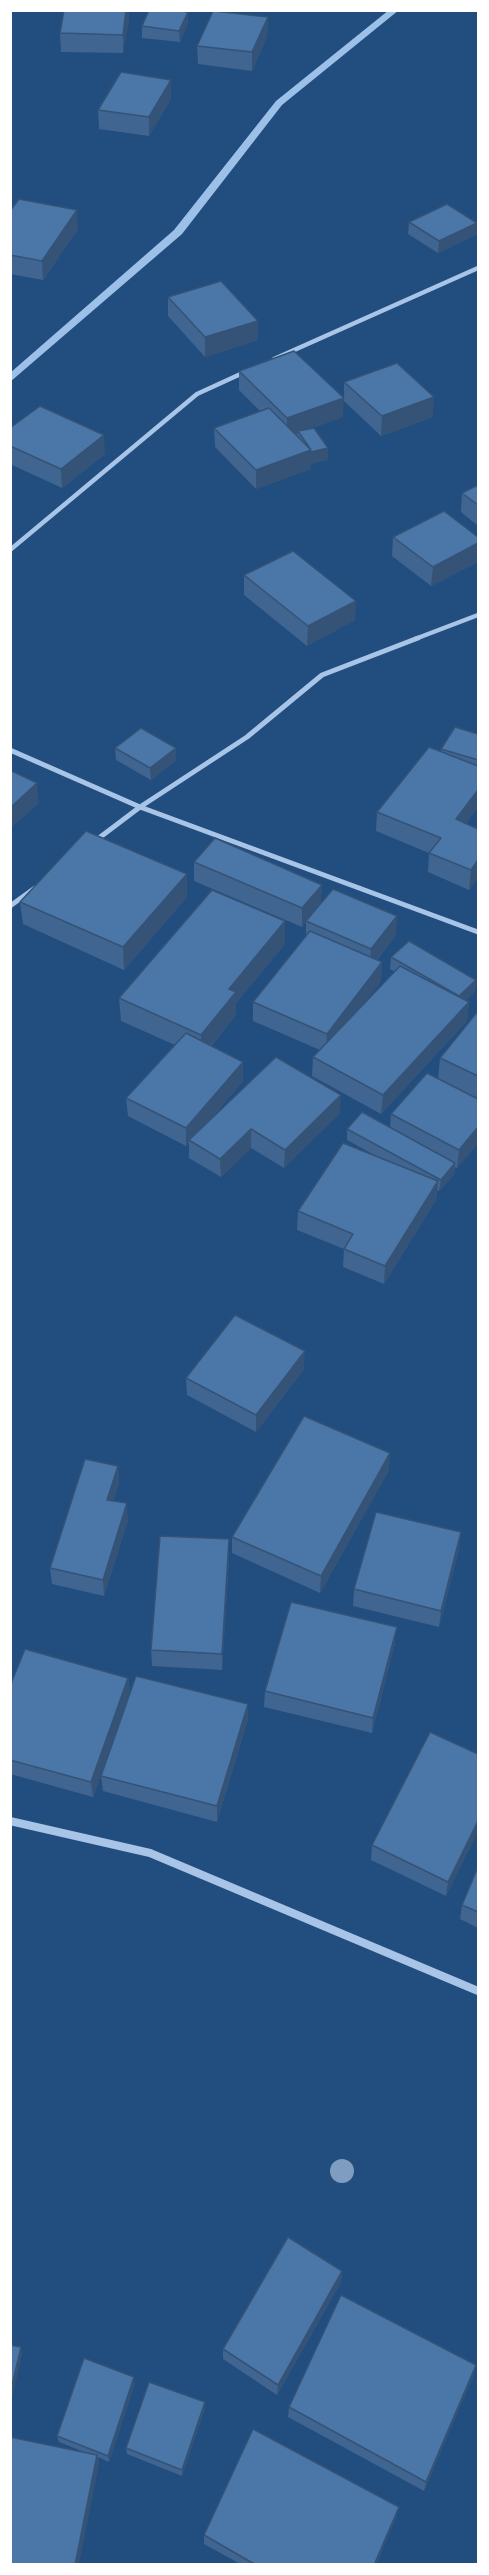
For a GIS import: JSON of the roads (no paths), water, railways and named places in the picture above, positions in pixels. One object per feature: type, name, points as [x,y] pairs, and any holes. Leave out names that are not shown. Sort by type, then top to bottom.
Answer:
[{"type":"street","points":[[272,360],[478,268]]},
{"type":"street","points":[[10,550],[197,394],[251,369]]},
{"type":"street","points":[[94,842],[140,807],[247,737],[322,675],[478,615]]},
{"type":"street","points":[[10,750],[140,807],[478,932]]},
{"type":"street","points":[[10,906],[38,885]]},
{"type":"street","points":[[10,1821],[150,1853],[478,1991]]},
{"type":"waterway","points":[[10,379],[178,232],[279,103],[395,10]]}]
